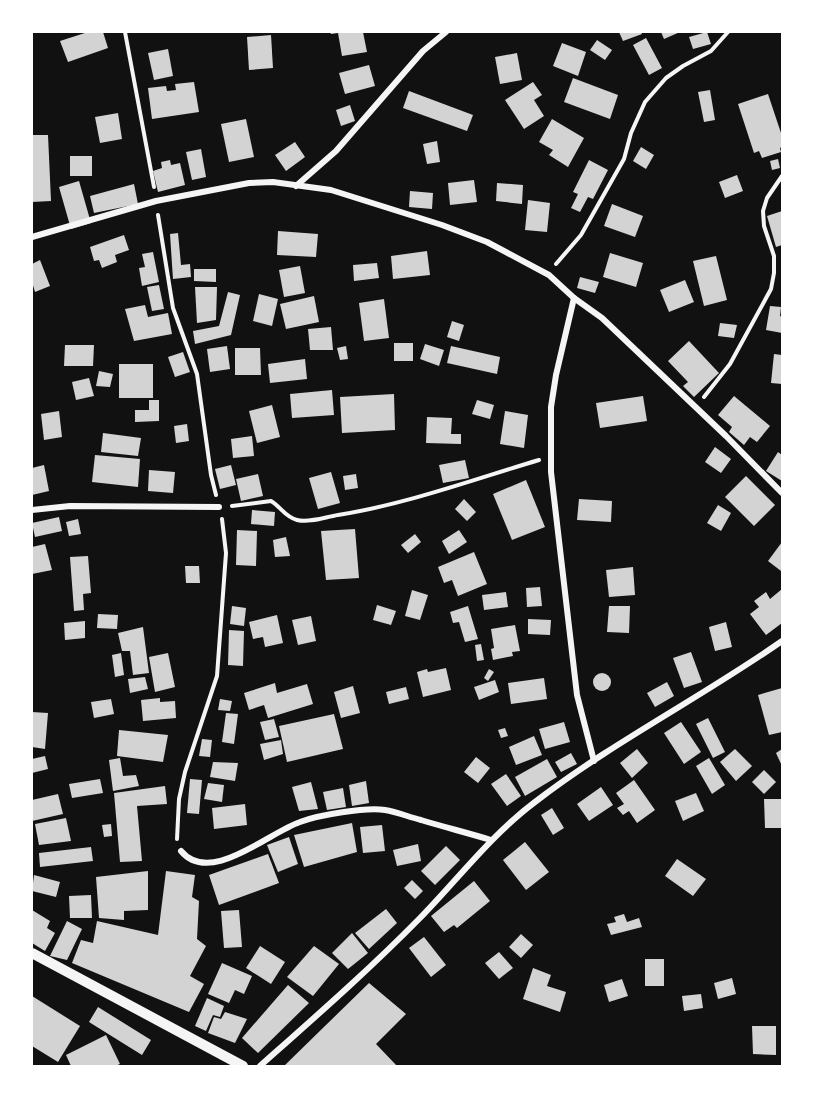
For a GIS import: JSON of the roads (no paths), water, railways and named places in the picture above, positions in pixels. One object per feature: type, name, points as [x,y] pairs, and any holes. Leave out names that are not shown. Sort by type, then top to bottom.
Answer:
[{"type":"street","points":[[296,186],[336,151],[423,51],[446,32]]},
{"type":"street","points":[[32,237],[156,201],[249,183],[273,182],[331,190],[442,225],[487,242],[549,275],[574,298],[602,318],[783,493]]},
{"type":"street","points":[[574,298],[552,397],[551,457],[575,684],[594,761]]},
{"type":"street","points":[[32,510],[70,506],[219,507]]},
{"type":"street","points":[[260,1066],[372,965],[421,917],[491,840],[535,802],[638,731],[742,669],[783,641]]},
{"type":"street","points":[[181,851],[187,858],[198,863],[224,860],[244,852],[276,832],[301,821],[346,812],[384,810],[491,840]]},
{"type":"street","points":[[32,953],[243,1066]]}]
